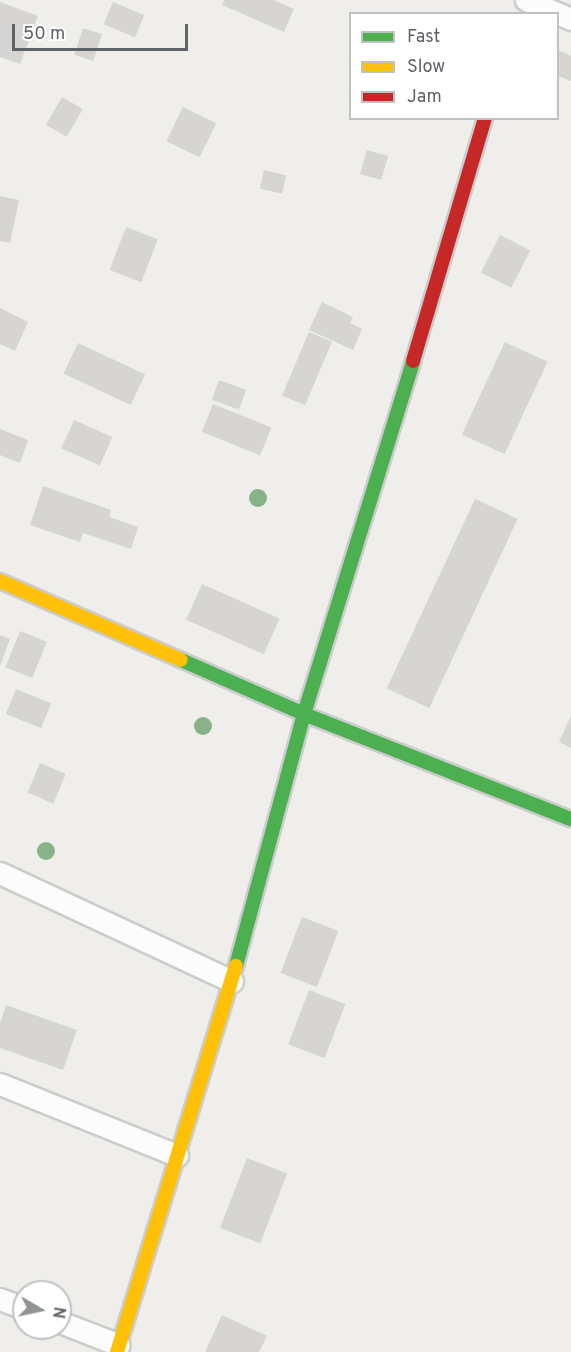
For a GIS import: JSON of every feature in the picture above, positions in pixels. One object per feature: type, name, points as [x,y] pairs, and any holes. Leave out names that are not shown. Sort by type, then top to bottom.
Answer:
[{"type":"street","points":[[526,0],[554,12]]},
{"type":"street","points":[[72,1328],[118,1349],[232,981],[304,714],[458,215],[484,120]]},
{"type":"street","points":[[0,581],[304,714],[571,819]]},
{"type":"street","points":[[0,873],[232,981]]},
{"type":"street","points":[[0,1084],[177,1155]]},
{"type":"building","points":[[224,0],[274,0],[294,9],[284,32],[222,5]]},
{"type":"building","points":[[0,2],[38,16],[20,64],[0,57]]},
{"type":"building","points":[[113,2],[144,15],[135,37],[104,24]]},
{"type":"building","points":[[83,28],[102,34],[93,61],[74,55]]},
{"type":"building","points":[[559,50],[571,56],[571,81],[559,76]]},
{"type":"building","points":[[62,97],[83,109],[67,137],[46,125]]},
{"type":"building","points":[[183,107],[216,123],[200,157],[166,141]]},
{"type":"building","points":[[367,150],[388,156],[381,180],[360,174]]},
{"type":"building","points":[[264,170],[286,175],[282,194],[260,189]]},
{"type":"building","points":[[0,196],[19,200],[10,243],[0,241]]},
{"type":"building","points":[[126,227],[158,239],[141,282],[110,270]]},
{"type":"building","points":[[500,235],[530,250],[511,288],[481,272]]},
{"type":"building","points":[[322,302],[353,317],[350,323],[362,329],[353,350],[309,330]]},
{"type":"building","points":[[0,308],[28,322],[15,351],[0,344]]},
{"type":"building","points":[[309,332],[332,342],[305,405],[282,396]]},
{"type":"building","points":[[505,342],[548,362],[504,454],[462,434]]},
{"type":"building","points":[[78,343],[145,374],[131,405],[64,374]]},
{"type":"building","points":[[219,380],[246,390],[239,410],[212,400]]},
{"type":"building","points":[[213,404],[271,428],[260,455],[202,432]]},
{"type":"building","points":[[74,420],[112,437],[100,465],[61,448]]},
{"type":"building","points":[[0,429],[28,440],[20,463],[0,455]]},
{"type":"building","points":[[43,486],[111,510],[109,517],[138,527],[131,549],[83,533],[80,542],[30,525]]},
{"type":"building","points":[[475,499],[518,519],[429,708],[387,688]]},
{"type":"building","points":[[202,584],[280,619],[264,654],[186,620]]},
{"type":"building","points":[[20,631],[47,642],[32,678],[5,667]]},
{"type":"building","points":[[0,635],[10,639],[0,666]]},
{"type":"building","points":[[16,689],[51,703],[41,728],[6,714]]},
{"type":"building","points":[[571,716],[571,748],[559,742]]},
{"type":"building","points":[[40,763],[66,774],[53,803],[27,792]]},
{"type":"building","points":[[302,917],[338,931],[317,987],[280,973]]},
{"type":"building","points":[[309,990],[345,1004],[325,1058],[288,1044]]},
{"type":"building","points":[[6,1005],[77,1030],[63,1070],[0,1048],[0,1023]]},
{"type":"building","points":[[247,1158],[287,1173],[260,1243],[220,1228]]},
{"type":"building","points":[[222,1315],[267,1336],[259,1352],[205,1352]]},
{"type":"traffic: fast","points":[[236,966],[304,714],[413,361]]},
{"type":"traffic: fast","points":[[181,660],[304,714],[571,819]]},
{"type":"traffic: slow","points":[[0,581],[181,660]]},
{"type":"traffic: slow","points":[[117,1352],[236,966]]},
{"type":"traffic: jam","points":[[413,361],[484,120]]}]
